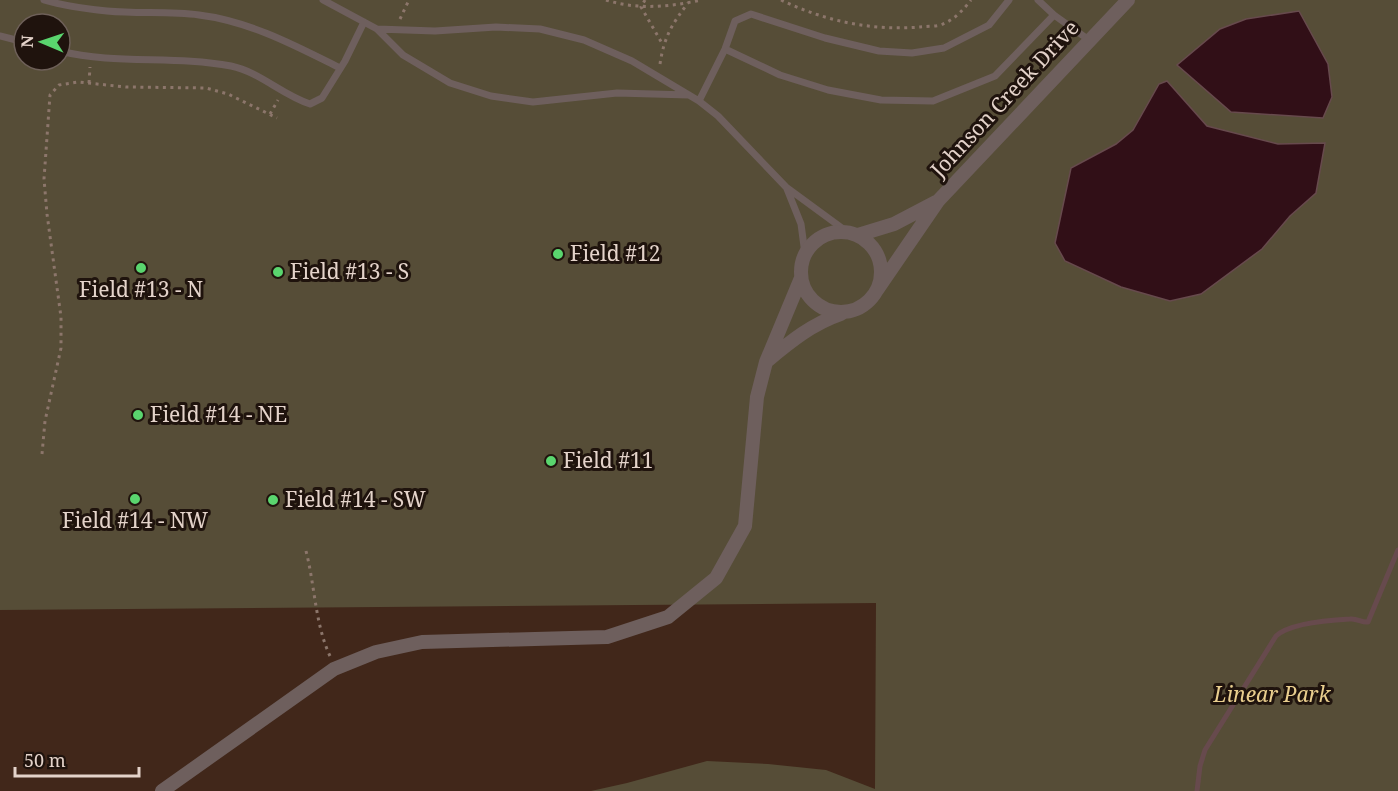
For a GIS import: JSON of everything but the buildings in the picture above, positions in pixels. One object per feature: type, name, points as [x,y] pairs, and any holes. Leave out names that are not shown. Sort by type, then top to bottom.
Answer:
[{"type":"street","name":"Johnson Creek Drive","points":[[877,290],[938,201],[1128,0]]},
{"type":"street","name":"Johnson Creek Drive","points":[[852,233],[894,224],[938,201]]},
{"type":"street","points":[[162,791],[337,668],[376,652],[422,642],[607,636],[668,617],[716,578],[745,526],[757,397],[766,362],[801,278],[801,266],[805,254],[822,236],[833,232],[852,233],[869,242],[879,258],[881,278],[870,301],[859,308],[824,320],[797,335],[766,362]]},
{"type":"street","points":[[801,278],[809,295],[822,308],[834,312],[847,312]]},
{"type":"lane","points":[[44,0],[61,5],[107,11],[199,15],[234,22],[306,51],[340,68]]},
{"type":"lane","points":[[323,0],[377,29],[403,55],[450,83],[491,96],[533,102],[617,93],[691,95]]},
{"type":"lane","points":[[699,101],[725,49],[735,21],[751,14],[825,38],[879,51],[912,53],[944,48],[989,25],[1009,0]]},
{"type":"lane","points":[[1038,0],[1054,15],[1089,40]]},
{"type":"lane","points":[[725,49],[780,75],[828,90],[881,100],[933,101],[995,76],[1054,15]]},
{"type":"lane","points":[[72,53],[91,57],[194,61],[234,67],[310,104],[322,98],[364,22]]},
{"type":"lane","points":[[377,29],[435,31],[496,27],[540,29],[584,40],[632,60],[699,101],[718,116],[786,187],[852,233]]},
{"type":"lane","points":[[786,187],[801,224],[805,254]]},
{"type":"path","points":[[606,0],[641,7],[675,6],[701,0]]},
{"type":"path","points":[[641,7],[645,0]]},
{"type":"path","points":[[781,0],[829,19],[869,27],[911,28],[942,25],[961,13],[971,0]]},
{"type":"path","points":[[656,75],[671,26],[688,3]]},
{"type":"path","points":[[641,7],[663,46]]},
{"type":"path","points":[[89,83],[91,57]]},
{"type":"path","points":[[42,454],[45,421],[61,348],[62,317],[46,214],[44,178],[50,95],[59,85],[89,83],[126,87],[206,88],[228,94],[277,118]]},
{"type":"path","points":[[306,551],[322,635],[337,668]]},
{"type":"green space","name":"Linear Park","points":[[0,0],[1398,0],[1398,791],[591,791],[707,761],[826,770],[875,789],[876,603],[0,610]]},
{"type":"shaded area","points":[[1299,11],[1328,64],[1332,97],[1323,118],[1231,112],[1177,65],[1220,29],[1246,19]]},
{"type":"shaded area","points":[[1167,81],[1207,126],[1278,144],[1325,143],[1316,193],[1290,216],[1262,249],[1201,294],[1170,301],[1121,287],[1065,261],[1055,243],[1071,168],[1116,144],[1133,130],[1159,84]]},
{"type":"waterway","points":[[1197,791],[1200,766],[1205,750],[1276,636],[1291,628],[1311,623],[1353,619],[1368,622],[1398,550]]},
{"type":"place","name":"Field #12","points":[[558,254]]},
{"type":"place","name":"Field #13 - N","points":[[141,268]]},
{"type":"place","name":"Field #13 - S","points":[[278,272]]},
{"type":"place","name":"Field #14 - NE","points":[[138,415]]},
{"type":"place","name":"Field #11","points":[[551,461]]},
{"type":"place","name":"Field #14 - NW","points":[[135,499]]},
{"type":"place","name":"Field #14 - SW","points":[[273,500]]}]
